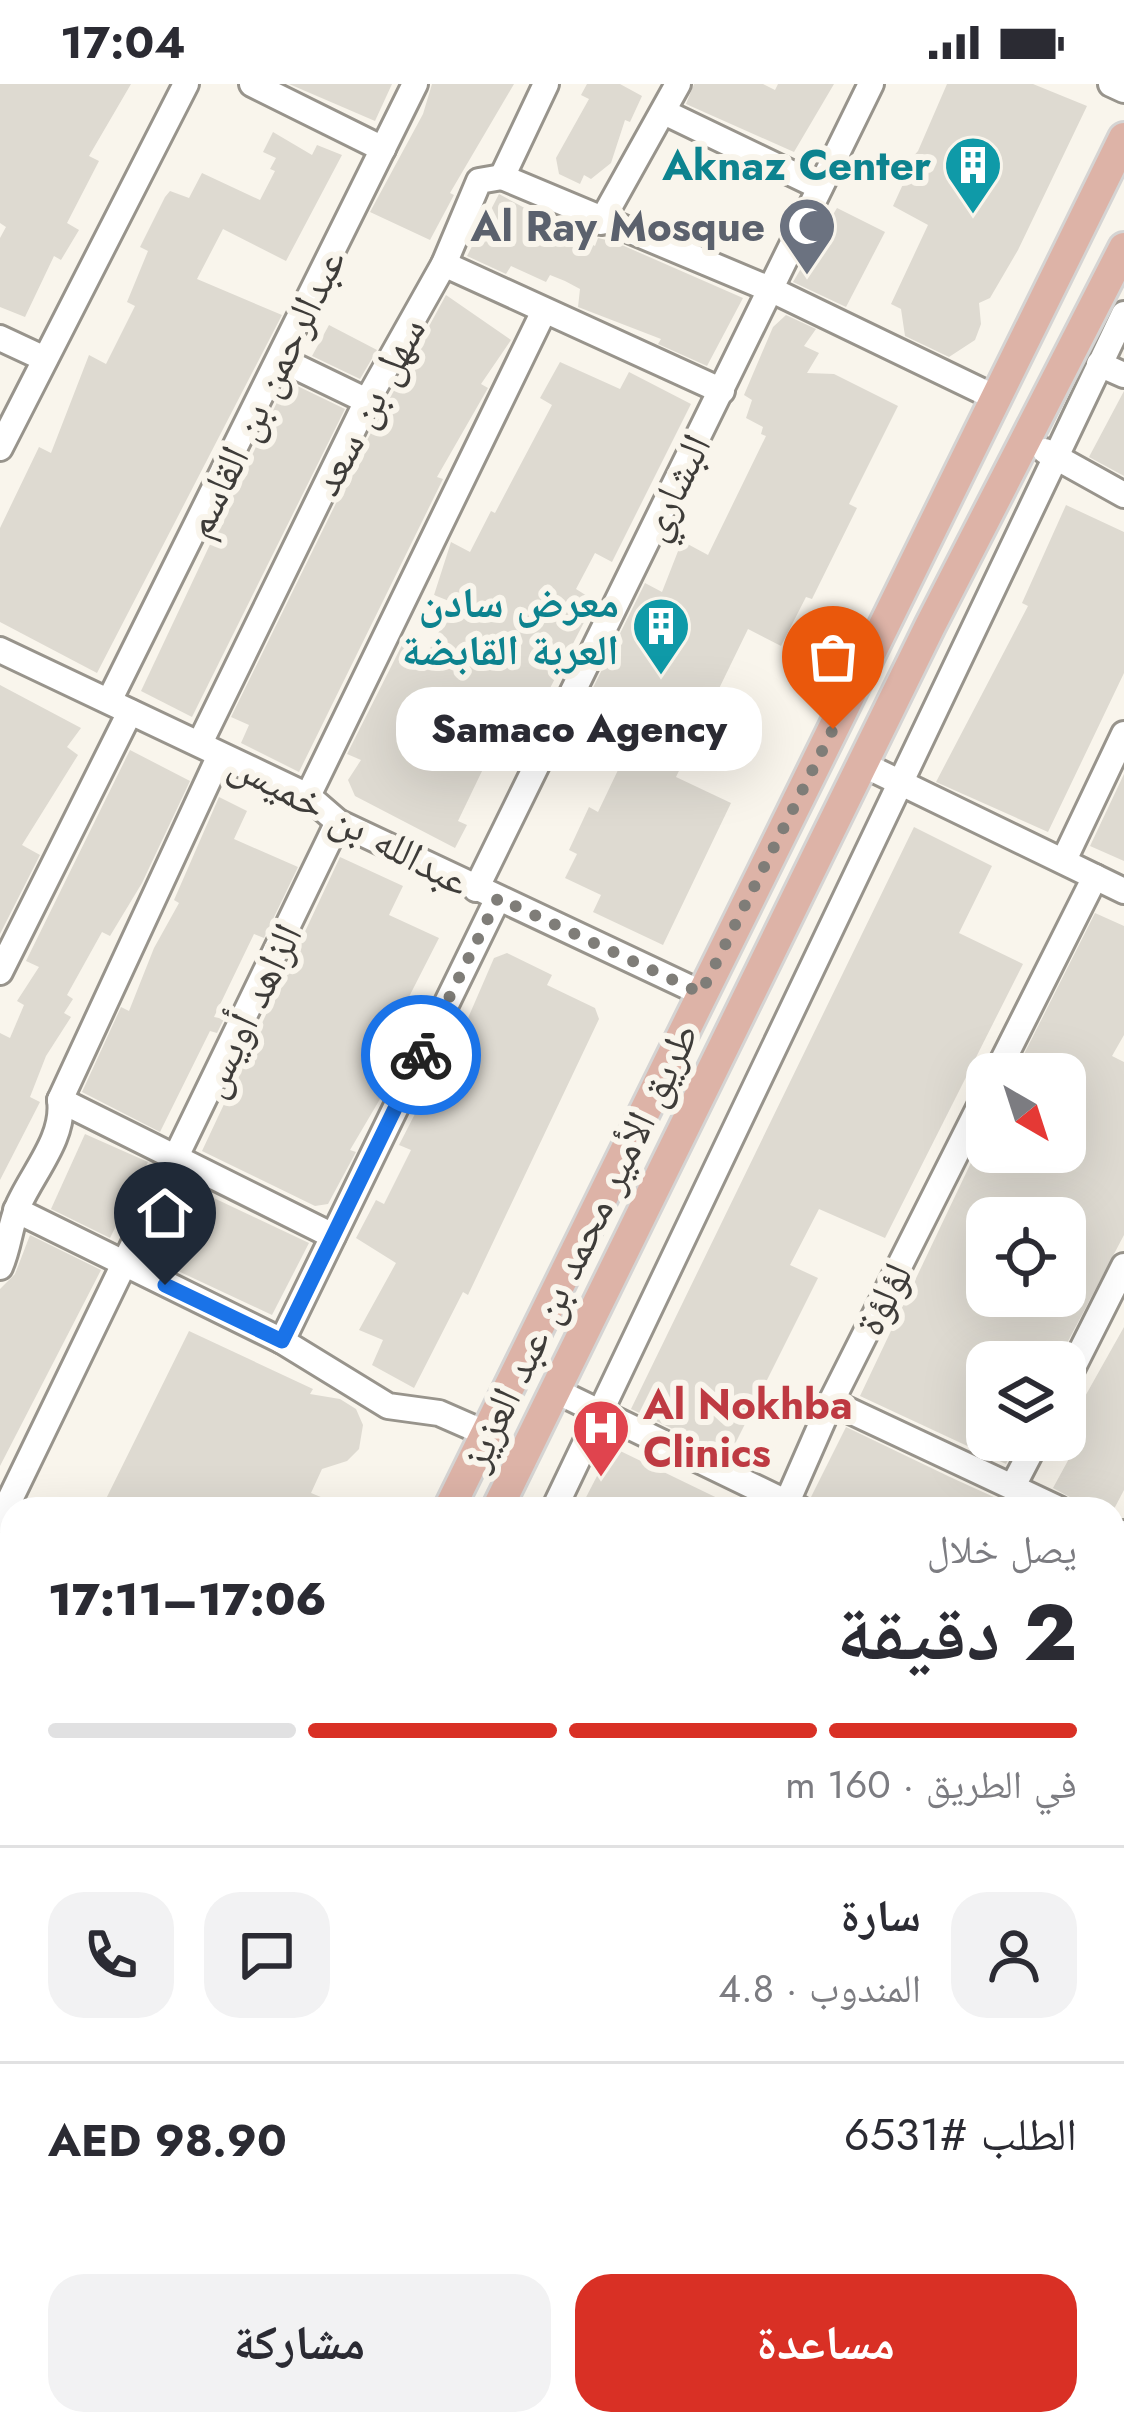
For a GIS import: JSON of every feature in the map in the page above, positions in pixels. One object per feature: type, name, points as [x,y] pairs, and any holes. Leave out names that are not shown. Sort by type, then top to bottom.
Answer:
[{"type":"main road","name":"طريق الأمير محمد بن عبد العزيز","points":[[454,1497],[1124,138]]},
{"type":"main road","name":"طريق الأمير محمد بن عبد العزيز","points":[[503,1497],[930,626],[1124,248]]},
{"type":"main road","points":[[930,626],[930,602],[956,537],[952,526],[935,523]]},
{"type":"main road","points":[[556,1391],[535,1412],[524,1409],[552,1334],[558,1289]]},
{"type":"street","points":[[0,448],[186,84]]},
{"type":"street","points":[[252,84],[383,149]]},
{"type":"street","name":"عبدالرحمن بن القاسم","points":[[0,972],[120,706],[415,84]]},
{"type":"street","points":[[602,222],[678,84]]},
{"type":"street","name":"البشاري","points":[[282,1341],[722,391],[872,84]]},
{"type":"street","points":[[1111,84],[1124,90]]},
{"type":"street","name":"سهل بن سعد","points":[[0,1268],[16,1210],[63,1119],[60,1100],[210,749],[367,401],[444,264],[479,181],[502,177],[537,87]]},
{"type":"street","points":[[664,112],[820,187]]},
{"type":"street","points":[[502,177],[772,290],[996,398]]},
{"type":"street","points":[[444,264],[722,391]]},
{"type":"street","points":[[308,796],[544,311]]},
{"type":"street","points":[[560,1497],[1124,314]]},
{"type":"street","points":[[0,338],[45,359]]},
{"type":"street","points":[[282,360],[367,401]]},
{"type":"street","points":[[1099,364],[1124,375]]},
{"type":"street","points":[[1027,442],[1124,495]]},
{"type":"street","name":"عبدالله بن خميس","points":[[0,650],[308,796],[338,822],[701,993]]},
{"type":"street","points":[[1064,860],[1124,734]]},
{"type":"street","points":[[862,764],[1124,891]]},
{"type":"street","name":"الزاهد أويس","points":[[11,1497],[338,822]]},
{"type":"street","points":[[1007,1053],[1095,877]]},
{"type":"street","points":[[60,1100],[333,1236]]},
{"type":"street","name":"لؤلؤة","points":[[794,1497],[832,1402],[966,1134]]},
{"type":"street","points":[[16,1210],[282,1341],[388,1406],[440,1413],[487,1434]]},
{"type":"street","points":[[1086,1341],[1124,1266]]},
{"type":"street","points":[[556,1391],[771,1497]]},
{"type":"street","points":[[832,1402],[1035,1497]]},
{"type":"street","points":[[1013,1486],[1026,1461]]},
{"type":"building","points":[[0,84],[131,84],[89,156],[99,161],[67,223],[79,230],[61,260],[54,256],[25,317],[0,307],[0,238],[6,227],[0,223]]},
{"type":"building","points":[[289,84],[392,84],[375,121]]},
{"type":"building","points":[[432,84],[514,84],[450,193],[454,195],[430,240],[370,212],[423,114]]},
{"type":"building","points":[[587,84],[620,84],[642,96],[630,122],[625,120],[611,163],[591,179],[584,175],[580,184],[559,174],[556,158],[589,99],[581,95]]},
{"type":"building","points":[[694,84],[763,84],[775,90],[778,84],[834,84],[794,152],[686,104]]},
{"type":"building","name":"Aknaz Center","points":[[947,84],[1033,84],[1087,106],[1018,250],[990,298],[979,303],[981,324],[975,340],[949,357],[905,336],[901,309],[891,304],[928,225],[893,206],[904,182],[903,168],[918,151]]},
{"type":"building","points":[[273,132],[312,155],[317,145],[342,155],[286,261],[223,229],[197,279],[282,315],[97,673],[0,622],[0,528],[39,447],[51,453],[89,355],[106,364],[135,306],[127,302],[148,251],[140,247],[165,197],[170,191],[189,198],[202,173],[260,200],[275,171],[270,169],[276,158],[263,152]]},
{"type":"building","points":[[499,194],[595,246],[598,238],[615,242],[743,298],[707,366],[658,344],[661,339],[578,307],[580,289],[565,281],[550,275],[546,282],[511,266],[506,274],[467,256]]},
{"type":"building","points":[[837,208],[885,232],[846,307],[793,282]]},
{"type":"building","points":[[446,295],[511,340],[481,384],[488,388],[437,477],[443,479],[299,772],[241,743],[249,725],[231,717],[366,442]]},
{"type":"building","points":[[786,315],[816,329],[804,346],[819,353],[807,373],[834,374],[898,406],[849,504],[857,508],[812,599],[806,597],[781,646],[748,629],[676,777],[731,803],[663,945],[593,912],[601,895],[565,878],[577,854],[569,850],[589,807],[598,812],[628,749],[577,720],[645,583],[662,592],[682,541],[708,555],[766,436],[761,434],[763,427],[746,418],[752,400],[744,395],[773,327]]},
{"type":"building","points":[[329,325],[377,350],[360,379],[312,356]]},
{"type":"building","points":[[560,362],[620,389],[629,372],[691,404],[612,562],[595,553],[576,589],[595,601],[516,754],[495,744],[458,821],[467,825],[455,848],[355,796],[348,780],[361,760],[347,754],[403,643],[427,654],[454,603],[434,595],[451,542],[470,552],[491,511],[495,513],[552,405],[540,398]]},
{"type":"building","points":[[287,381],[345,409],[192,717],[141,691]]},
{"type":"building","points":[[1124,391],[1124,476],[1089,457]]},
{"type":"building","points":[[1066,505],[1124,532],[1124,673],[1048,832],[936,782],[1028,606],[1022,603]]},
{"type":"building","points":[[0,685],[81,728],[67,747],[78,755],[22,845],[40,855],[0,934]]},
{"type":"building","points":[[130,750],[190,781],[142,883],[110,936],[102,932],[67,995],[73,999],[64,1013],[71,1017],[46,1056],[30,1097],[40,1102],[0,1180],[0,1033],[10,1038],[24,1005],[17,1001],[39,967],[26,961]]},
{"type":"building","points":[[1124,774],[1124,861],[1090,846]]},
{"type":"building","points":[[219,797],[247,811],[234,839],[298,867],[264,938],[254,934],[214,1017],[224,1019],[217,1033],[210,1031],[160,1132],[82,1092],[121,1007],[129,1011],[154,948],[179,903],[174,900]]},
{"type":"building","points":[[914,827],[992,866],[959,933],[1023,964],[978,1053],[966,1053],[966,1077],[885,1238],[819,1209],[790,1265],[818,1278],[729,1456],[631,1409]]},
{"type":"building","points":[[340,857],[403,886],[389,915],[439,938],[388,1038],[401,1044],[377,1091],[383,1094],[350,1150],[356,1152],[328,1204],[315,1206],[202,1151]]},
{"type":"building","points":[[1095,913],[1124,926],[1124,1035],[1112,1056],[1124,1062],[1124,1235],[1086,1307],[1086,1197],[966,1197],[966,1317],[1081,1317],[1068,1341],[966,1341],[966,1445],[860,1396],[966,1173],[1086,1173],[1086,1053],[1025,1053]]},
{"type":"building","points":[[507,953],[552,975],[547,985],[595,1008],[599,1019],[468,1295],[463,1292],[414,1388],[372,1365],[383,1340],[359,1330],[396,1263],[356,1238],[376,1200],[384,1204],[411,1150],[399,1145],[419,1106],[430,1106],[494,958]]},
{"type":"building","points":[[85,1134],[148,1162],[110,1238],[51,1209]]},
{"type":"building","points":[[182,1183],[309,1243],[272,1315],[146,1256]]},
{"type":"building","points":[[30,1235],[101,1270],[0,1466],[0,1289],[15,1274]]},
{"type":"building","points":[[1124,1327],[1124,1490],[1120,1497],[1070,1497],[1053,1488],[1068,1461],[1086,1461],[1086,1395]]},
{"type":"building","points":[[189,1331],[313,1389],[310,1394],[340,1399],[356,1409],[363,1425],[359,1449],[347,1461],[322,1469],[311,1493],[321,1497],[107,1497]]},
{"type":"building","points":[[846,1427],[995,1497],[811,1497]]},
{"type":"building","points":[[612,1447],[715,1497],[586,1497]]},
{"type":"way so far","points":[[421,1055],[498,898],[701,993],[833,729]]},
{"type":"place","name":"Aknaz Center","points":[[973,216]]},
{"type":"place","name":"Al Ray Mosque","points":[[807,277]]},
{"type":"place","name":"معرض سادن العربة القابضة","points":[[661,677]]},
{"type":"place","name":"Samaco Agency","points":[[833,729]]},
{"type":"place","name":"Al Nokhba Clinics","points":[[601,1479]]},
{"type":"route","points":[[165,1285],[282,1341],[421,1055]]}]
